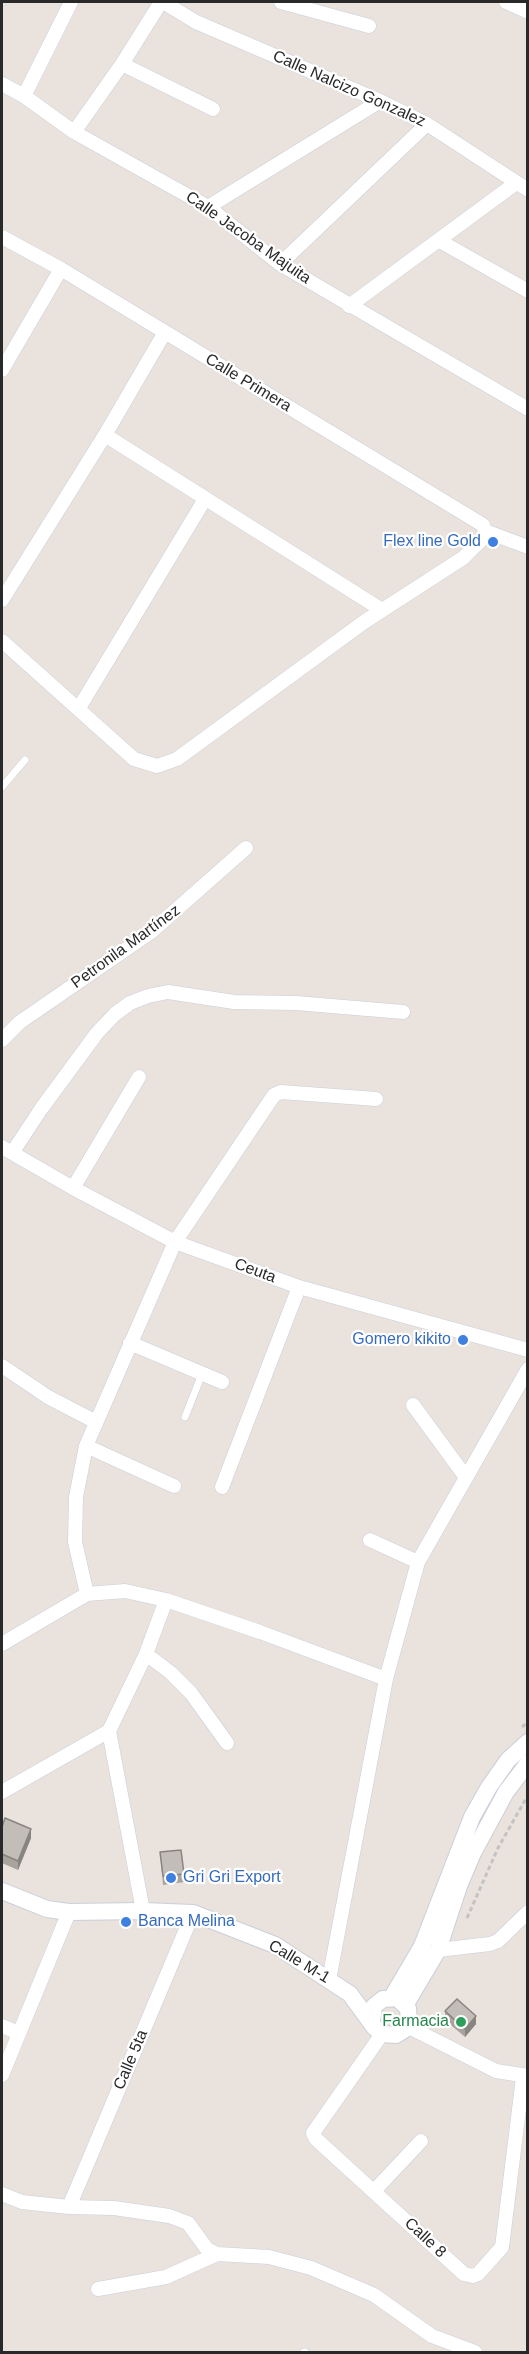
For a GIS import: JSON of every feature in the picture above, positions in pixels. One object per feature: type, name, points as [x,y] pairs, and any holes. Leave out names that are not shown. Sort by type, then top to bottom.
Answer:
[{"type":"street","points":[[24,96],[70,2]]},
{"type":"street","points":[[74,132],[162,2]]},
{"type":"street","name":"Calle Nalcizo Gonzalez","points":[[162,2],[196,22],[428,124],[522,186]]},
{"type":"street","points":[[281,2],[369,26]]},
{"type":"street","points":[[506,2],[528,12]]},
{"type":"street","points":[[122,64],[213,109]]},
{"type":"street","name":"Calle Jacoba Majuita","points":[[2,84],[24,96],[74,132],[208,207],[280,264],[528,409]]},
{"type":"street","points":[[208,207],[380,101]]},
{"type":"street","points":[[280,264],[428,124]]},
{"type":"street","points":[[349,306],[438,240],[522,186]]},
{"type":"street","name":"Calle Primera","points":[[2,237],[61,269],[483,525],[485,534],[528,547]]},
{"type":"street","points":[[438,240],[528,291]]},
{"type":"street","points":[[2,370],[61,269]]},
{"type":"street","points":[[2,600],[105,435],[165,332]]},
{"type":"street","points":[[105,435],[382,610]]},
{"type":"street","points":[[79,708],[205,499]]},
{"type":"street","points":[[2,641],[134,759],[157,766],[177,759],[382,610],[463,558],[485,534]]},
{"type":"street","name":"Petronila Martínez","points":[[2,1040],[20,1022],[151,932],[246,848]]},
{"type":"street","points":[[7,1150],[41,1109],[97,1033],[130,1003],[148,996],[168,992],[234,1002],[296,1003],[403,1012]]},
{"type":"street","points":[[73,1188],[140,1077]]},
{"type":"street","points":[[87,1594],[75,1542],[76,1497],[86,1446],[175,1242],[274,1095],[281,1092],[376,1099]]},
{"type":"street","name":"Ceuta","points":[[7,1150],[175,1242],[299,1287],[528,1350]]},
{"type":"street","points":[[222,1487],[299,1287]]},
{"type":"street","points":[[130,1343],[222,1382]]},
{"type":"street","points":[[2,1366],[48,1397],[96,1422]]},
{"type":"street","points":[[329,1980],[386,1679],[418,1562],[528,1369]]},
{"type":"street","points":[[413,1405],[465,1476]]},
{"type":"street","points":[[86,1446],[174,1486]]},
{"type":"street","points":[[370,1540],[418,1562]]},
{"type":"street","points":[[2,1644],[87,1594],[125,1591],[166,1600],[386,1679]]},
{"type":"street","points":[[2,1792],[109,1731],[146,1654],[166,1600]]},
{"type":"street","points":[[146,1654],[171,1672],[191,1693],[227,1743]]},
{"type":"street","points":[[109,1731],[143,1911]]},
{"type":"street","points":[[395,1999],[422,1946],[468,1828],[483,1797],[508,1760],[528,1742]]},
{"type":"street","points":[[395,1999],[410,2013],[407,2026],[396,2035],[377,2028],[374,2006],[395,1999],[438,1950],[459,1886],[473,1853],[506,1792],[528,1763]]},
{"type":"street","name":"Calle M-1","points":[[2,1891],[47,1909],[69,1912],[193,1912],[275,1945],[350,1994],[377,2028]]},
{"type":"street","points":[[2,2075],[69,1912]]},
{"type":"street","name":"Calle 5ta","points":[[69,2207],[193,1912]]},
{"type":"street","points":[[438,1950],[498,1941],[528,1912]]},
{"type":"street","name":"Calle M-1","points":[[350,1994],[395,1999]]},
{"type":"street","points":[[2,2026],[19,2033]]},
{"type":"street","points":[[407,2026],[496,2071],[525,2077]]},
{"type":"street","name":"Calle 8","points":[[377,2028],[313,2133],[316,2139],[464,2274],[473,2276],[478,2274],[502,2247],[525,2077]]},
{"type":"street","points":[[374,2191],[422,2141]]},
{"type":"street","points":[[2,2194],[22,2202],[69,2207],[114,2208],[169,2216],[188,2223],[207,2249],[218,2254],[269,2257],[310,2268],[374,2295],[432,2336],[475,2352]]},
{"type":"street","points":[[98,2289],[166,2277],[218,2254]]},
{"type":"lane","points":[[2,787],[25,760]]},
{"type":"lane","points":[[185,1417],[202,1374]]},
{"type":"path","points":[[467,1919],[498,1848],[528,1795]]},
{"type":"building","points":[[5,1818],[31,1829],[18,1861],[2,1854],[2,1827]]},
{"type":"building","points":[[181,1850],[184,1874],[163,1876],[160,1852]]},
{"type":"building","points":[[457,1999],[476,2016],[465,2029],[445,2011]]},
{"type":"place","name":"Flex line Gold","points":[[493,542]]},
{"type":"place","name":"Gomero kikito","points":[[463,1340]]},
{"type":"place","name":"Gri Gri Export","points":[[171,1878]]},
{"type":"place","name":"Banca Melina","points":[[126,1922]]},
{"type":"place","name":"Farmacia","points":[[461,2022]]}]
